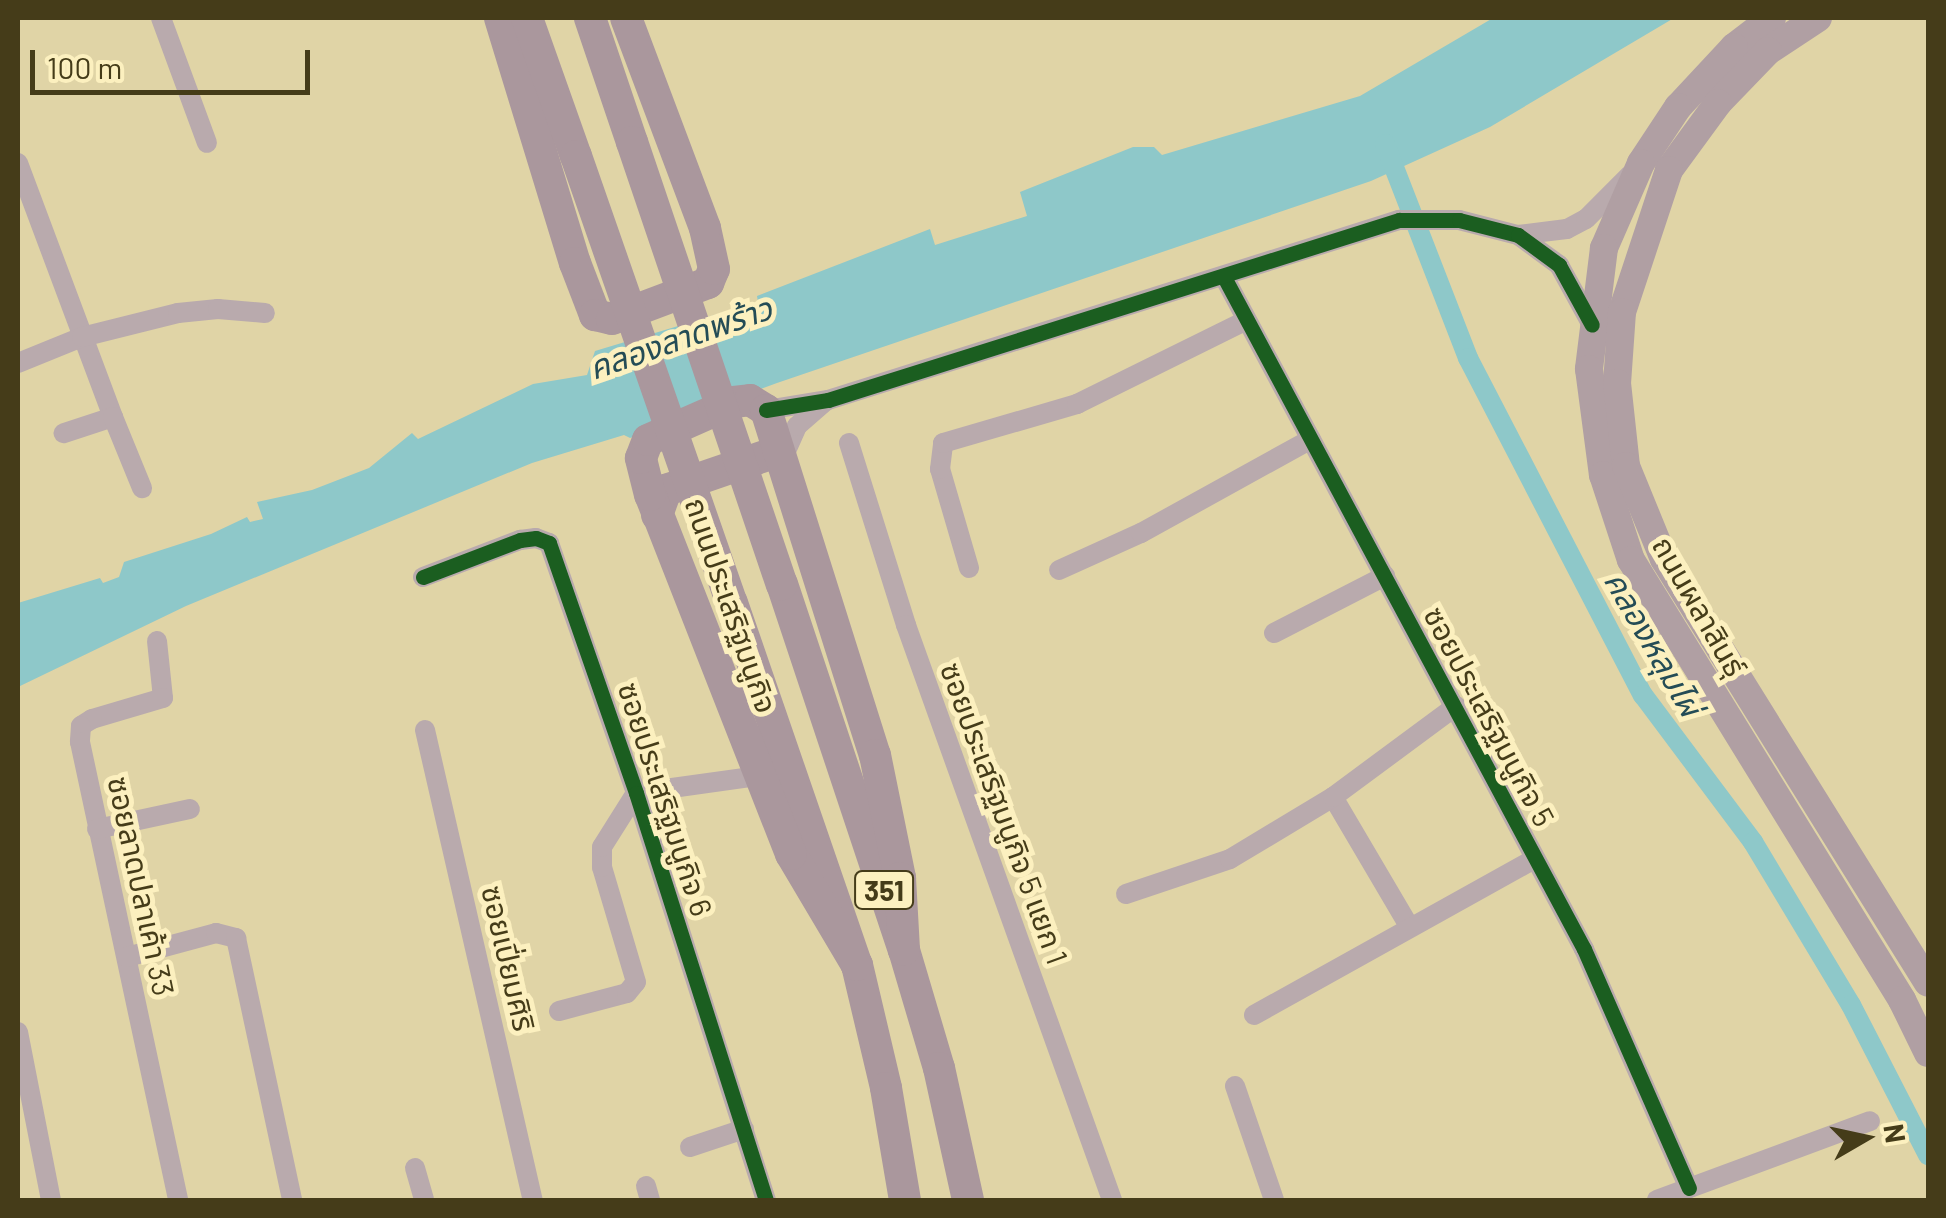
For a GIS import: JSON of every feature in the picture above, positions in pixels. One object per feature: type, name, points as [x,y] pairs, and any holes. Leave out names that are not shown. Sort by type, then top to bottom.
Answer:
[{"type":"main road","points":[[500,18],[574,262],[595,315],[612,319],[708,283],[714,269],[704,228],[626,18]]},
{"type":"main road","name":"ถนนประเสริฐมนูกิจ","points":[[527,18],[857,966],[886,1088],[905,1200]]},
{"type":"main road","name":"ถนนประเสริฐมนูกิจ","points":[[590,18],[904,950],[939,1068],[968,1200]]},
{"type":"main road","name":"ถนนผลาสินธุ์","points":[[1772,18],[1734,47],[1678,107],[1641,162],[1604,248],[1588,369],[1604,475],[1631,560],[1902,1000],[1928,1054]]},
{"type":"main road","name":"ถนนผลาสินธุ์","points":[[1818,18],[1768,52],[1718,103],[1669,170],[1622,312],[1617,382],[1626,466],[1664,559],[1928,983]]},
{"type":"main road","points":[[857,966],[790,854],[658,515],[641,458],[648,440],[734,402],[750,400],[766,410],[875,755],[900,878],[904,950]]},
{"type":"main road","points":[[658,515],[666,490],[766,456],[784,467]]},
{"type":"street","points":[[161,18],[207,143]]},
{"type":"street","points":[[18,162],[142,488]]},
{"type":"street","points":[[766,410],[828,400],[1224,277],[1365,228],[1409,219],[1459,220],[1518,235],[1567,229],[1586,219],[1641,162]]},
{"type":"street","points":[[1518,235],[1559,265],[1592,325]]},
{"type":"street","name":"ซอยประเสริฐมนูกิจ 5","points":[[1224,277],[1601,984],[1689,1188]]},
{"type":"street","points":[[18,364],[82,337],[178,313],[218,308],[264,313]]},
{"type":"street","points":[[969,568],[940,469],[943,444],[1076,404],[1245,321]]},
{"type":"street","points":[[784,467],[797,426],[828,400]]},
{"type":"street","points":[[64,433],[114,417]]},
{"type":"street","points":[[1059,570],[1141,533],[1311,439]]},
{"type":"street","name":"ซอยประเสริฐมนูกิจ 5 แยก 1","points":[[848,443],[906,626],[1112,1200]]},
{"type":"street","name":"ซอยประเสริฐมนูกิจ 6","points":[[424,577],[520,540],[536,538],[549,544],[636,793],[766,1200]]},
{"type":"street","points":[[1274,633],[1384,576]]},
{"type":"street","name":"ซอยลาดปลาเค้า 33","points":[[157,641],[163,698],[80,726],[97,829],[178,1200]]},
{"type":"street","points":[[1126,894],[1230,859],[1333,797],[1456,706]]},
{"type":"street","name":"ซอยเปี่ยมศิริ","points":[[425,730],[533,1200]]},
{"type":"street","points":[[560,1011],[627,993],[636,982],[602,866],[602,847],[636,793],[759,776]]},
{"type":"street","points":[[1333,797],[1409,926]]},
{"type":"street","points":[[97,829],[190,808]]},
{"type":"street","points":[[1254,1016],[1534,859]]},
{"type":"street","points":[[127,957],[216,933],[236,938],[292,1200]]},
{"type":"street","points":[[18,1032],[51,1200]]},
{"type":"street","points":[[1235,1086],[1274,1200]]},
{"type":"street","points":[[1657,1200],[1870,1121]]},
{"type":"street","points":[[690,1147],[744,1129]]},
{"type":"street","points":[[416,1168],[424,1200]]},
{"type":"water","name":"คลองลาดพร้าว","points":[[1493,18],[1674,18],[1490,127],[1371,181],[777,383],[630,438],[624,435],[532,463],[186,606],[18,687],[18,603],[100,578],[103,583],[119,577],[124,562],[211,534],[247,517],[250,522],[263,519],[257,502],[312,490],[369,468],[412,433],[418,439],[533,384],[587,375],[595,351],[758,302],[757,296],[930,229],[935,245],[1027,216],[1020,192],[1133,147],[1154,147],[1162,155],[1360,96]]},
{"type":"waterway","name":"คลองหลุมไผ่","points":[[1385,144],[1468,358],[1643,695],[1753,842],[1851,1005],[1928,1155]]},
{"type":"cycle path","points":[[766,410],[828,400],[1399,220],[1459,220],[1518,235],[1559,265],[1592,325]]},
{"type":"cycle path","points":[[1224,277],[1584,949],[1689,1188]]},
{"type":"cycle path","points":[[423,577],[520,540],[536,538],[549,543],[636,793],[766,1200]]}]
